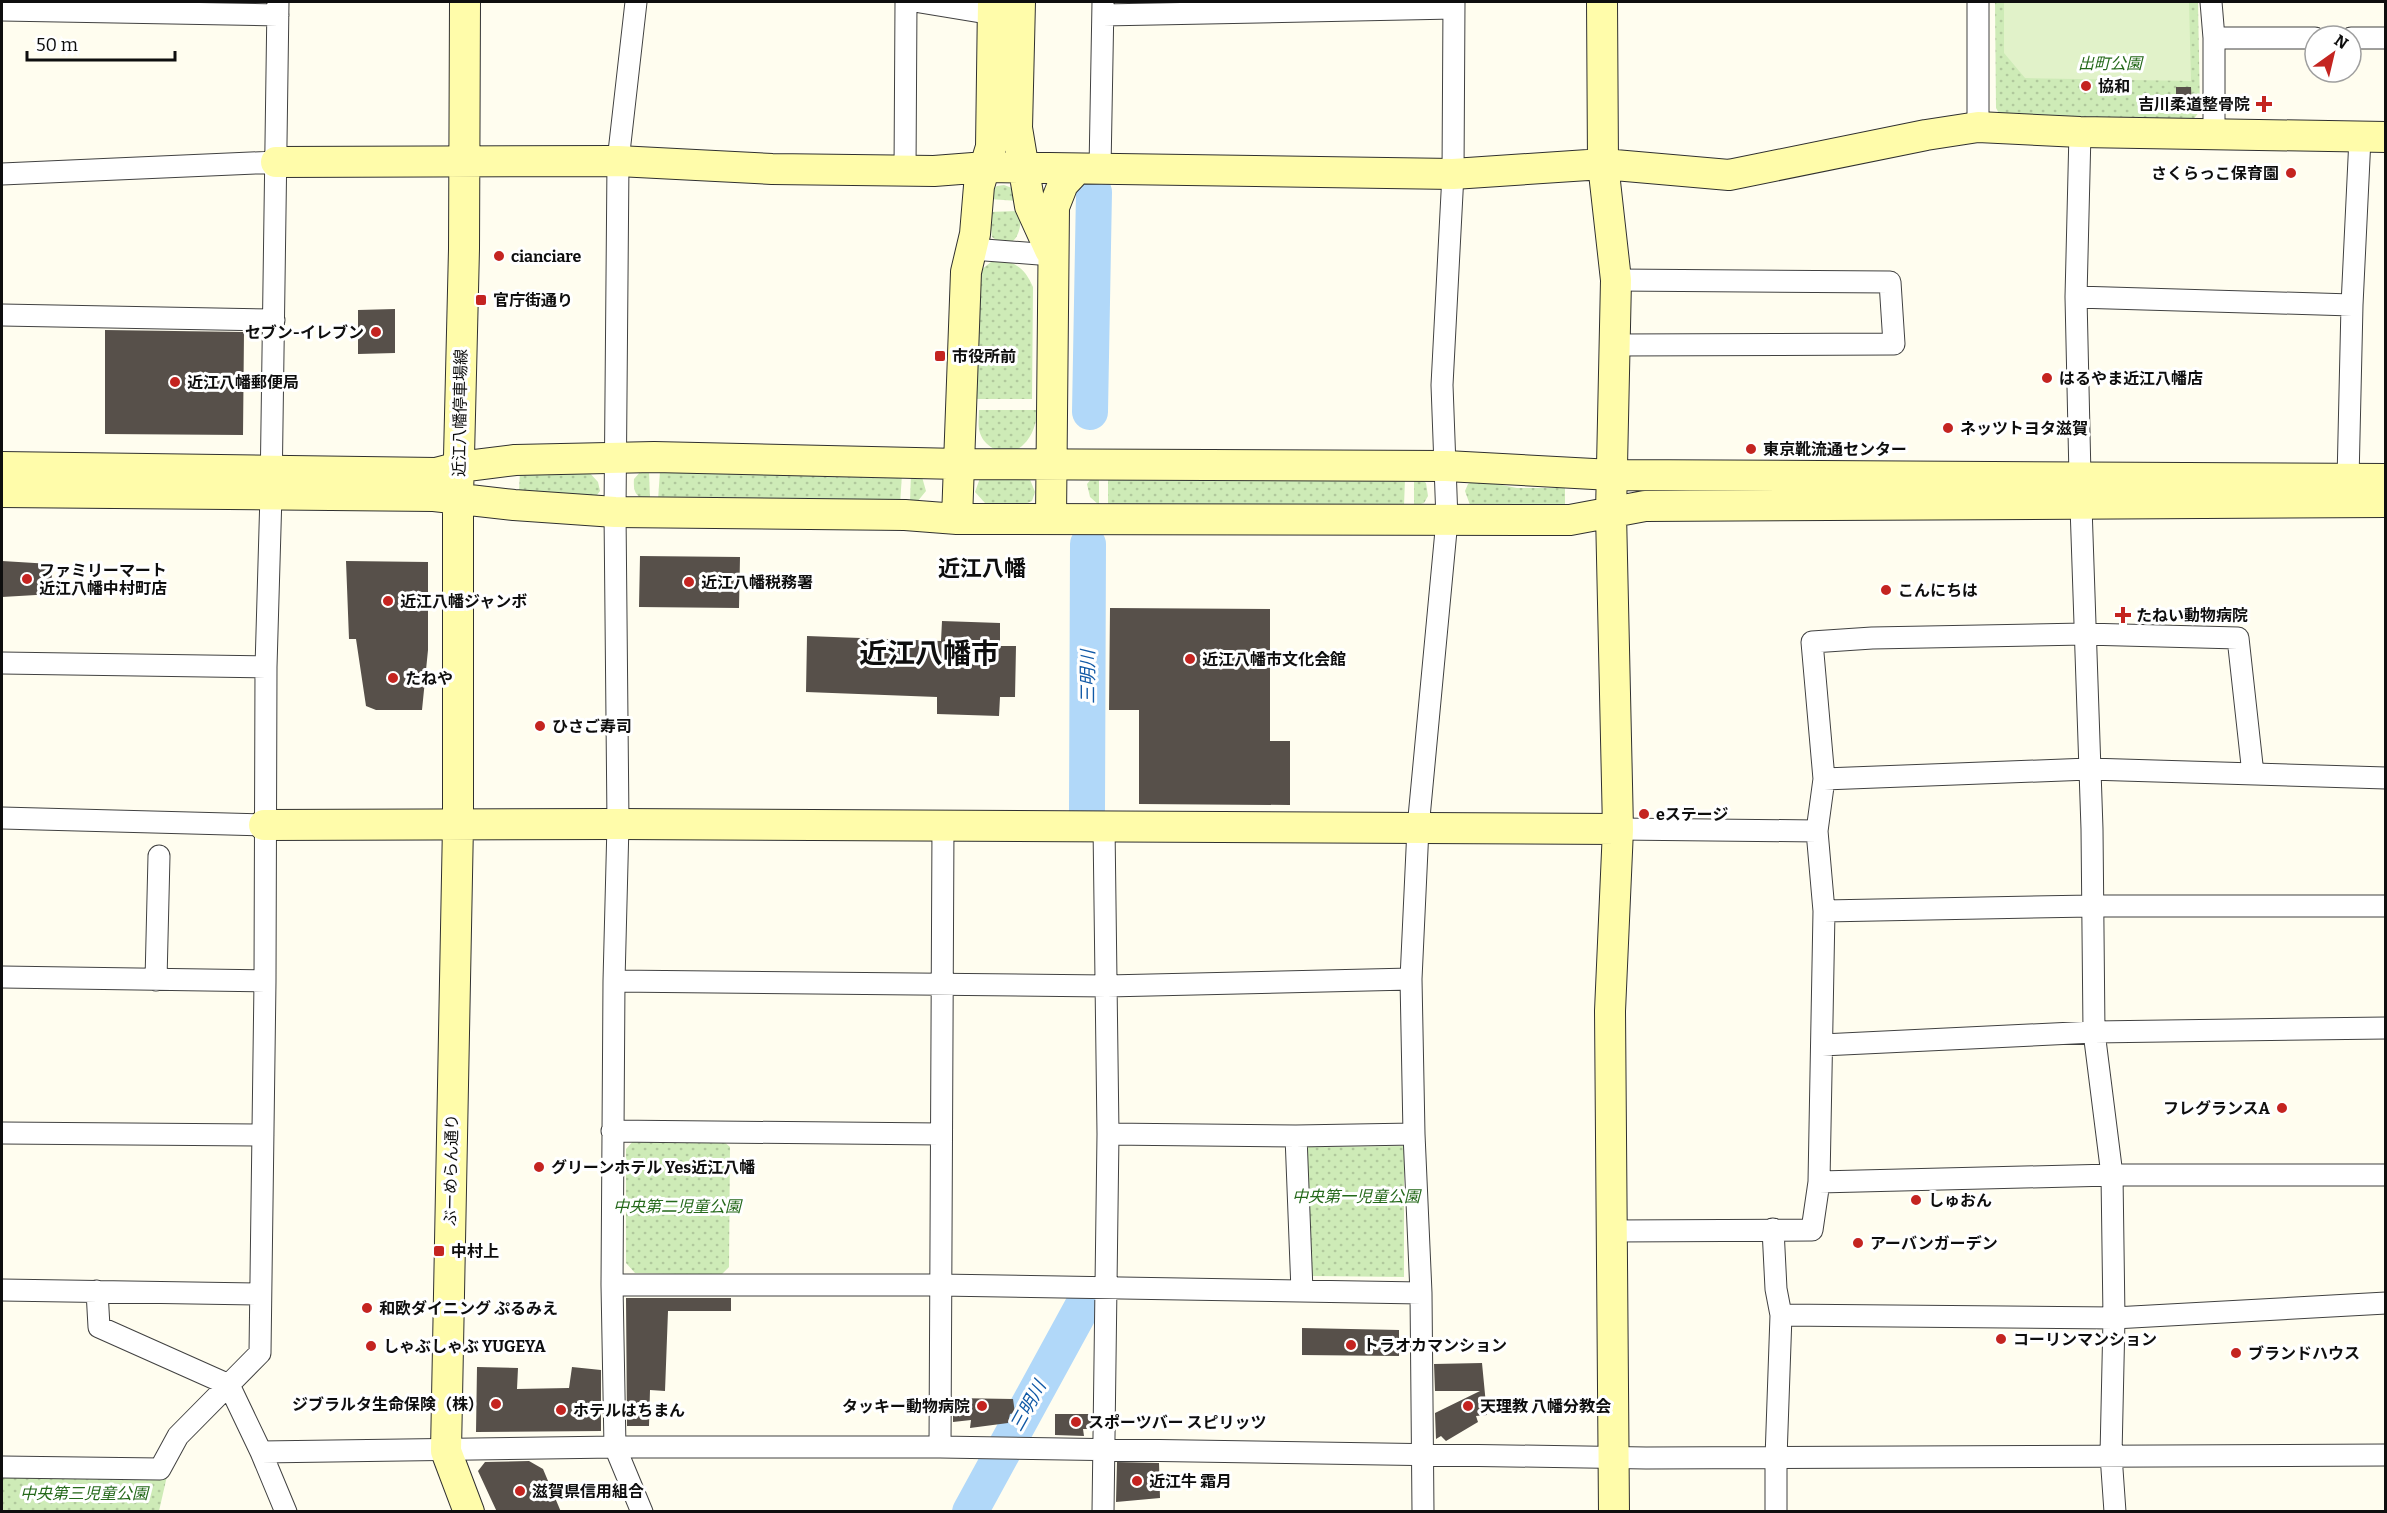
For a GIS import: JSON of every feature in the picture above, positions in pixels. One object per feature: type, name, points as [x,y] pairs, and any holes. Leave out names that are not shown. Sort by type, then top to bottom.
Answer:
[{"type":"street","name":"近江八幡停車場線","points":[[458,824],[458,498],[464,249],[465,2]]},
{"type":"street","points":[[636,2],[618,161],[615,512],[618,824],[612,1131],[612,1285],[615,1447],[642,1512]]},
{"type":"street","points":[[904,171],[906,2]]},
{"type":"street","points":[[920,2],[1006,9]]},
{"type":"street","points":[[1602,2],[1603,164],[1616,280],[1611,513],[1618,830],[1610,1011],[1614,1512]]},
{"type":"street","points":[[1978,2],[1978,127]]},
{"type":"street","points":[[2211,2],[2214,38],[2214,134]]},
{"type":"street","points":[[1088,169],[1103,8],[1454,5],[1454,174],[1442,385],[1447,520],[1419,828],[1411,979],[1424,1512]]},
{"type":"street","points":[[2,10],[278,8],[272,482],[266,667],[260,1353],[178,1436],[160,1469],[2,1467]]},
{"type":"street","points":[[957,519],[966,272],[972,249],[978,196],[991,147],[1006,9]]},
{"type":"street","points":[[1006,9],[1017,128],[1030,206],[1052,255]]},
{"type":"street","points":[[2214,38],[2303,38]]},
{"type":"street","points":[[2363,38],[2385,38]]},
{"type":"street","points":[[2,174],[276,162],[618,161],[772,169],[934,171],[986,167],[1454,174],[1603,164],[1729,175],[1926,135],[1978,127],[2080,132],[2373,137],[2352,305],[2348,480]]},
{"type":"street","points":[[2080,132],[2076,297],[2084,634],[2092,829],[2094,1032],[2112,1175],[2114,1318],[2111,1455],[2115,1512]]},
{"type":"street","points":[[1051,519],[1054,207],[1062,184],[1088,169]]},
{"type":"street","points":[[972,249],[1052,255]]},
{"type":"street","points":[[1615,345],[1894,344],[1890,282],[1616,280]]},
{"type":"street","points":[[2076,297],[2352,305]]},
{"type":"street","points":[[2,315],[274,320]]},
{"type":"street","points":[[2,492],[272,482],[436,473],[459,467],[514,459],[666,458],[1052,465],[1446,466],[1612,475],[2385,502]]},
{"type":"street","points":[[2,467],[272,482],[458,498],[514,506],[615,512],[905,515],[957,519],[1570,520],[1645,506],[2385,479]]},
{"type":"street","points":[[1612,1231],[1812,1230],[1819,1182],[1824,911],[1817,831],[1824,779],[1812,642],[1872,638],[2084,634],[2238,638],[2253,774]]},
{"type":"street","points":[[2,663],[266,667]]},
{"type":"street","points":[[1824,779],[2089,769],[2385,778]]},
{"type":"street","points":[[2,818],[264,825],[943,825],[1817,831]]},
{"type":"street","name":"ぶーめらん通り","points":[[458,824],[446,1451],[469,1512]]},
{"type":"street","points":[[940,1447],[943,825]]},
{"type":"street","points":[[1103,1512],[1108,1134],[1104,826]]},
{"type":"street","points":[[156,980],[159,856]]},
{"type":"street","points":[[1824,911],[2092,906],[2385,906]]},
{"type":"street","points":[[2,978],[265,981]]},
{"type":"street","points":[[614,981],[1107,986],[1411,979]]},
{"type":"street","points":[[1822,1045],[2094,1032],[2385,1029]]},
{"type":"street","points":[[612,1131],[940,1134]]},
{"type":"street","points":[[2,1132],[262,1135]]},
{"type":"street","points":[[1108,1134],[1296,1136],[1414,1134]]},
{"type":"street","points":[[1296,1136],[1302,1291]]},
{"type":"street","points":[[1819,1182],[2112,1175],[2385,1175]]},
{"type":"street","points":[[1773,1229],[1776,1289],[1781,1315],[1776,1512]]},
{"type":"street","points":[[612,1285],[939,1285],[1420,1293]]},
{"type":"street","points":[[2,1290],[259,1294]]},
{"type":"street","points":[[97,1291],[99,1327],[229,1385],[286,1512]]},
{"type":"street","points":[[1781,1315],[2114,1318],[2385,1303]]},
{"type":"street","points":[[261,1452],[615,1447],[940,1447],[1776,1458],[2385,1455]]},
{"type":"green space","name":"出町公園","points":[[1995,2],[2198,2],[2200,111],[2188,126],[2005,124],[1996,108]]},
{"type":"green space","points":[[2004,2],[2189,2],[2191,81],[2025,78],[2004,53]]},
{"type":"green space","points":[[1004,185],[1012,188],[1018,201],[989,199],[990,192],[997,186]]},
{"type":"green space","points":[[1020,211],[1019,232],[1012,242],[1000,242],[992,237],[989,212]]},
{"type":"green space","points":[[1002,260],[1021,269],[1033,287],[1032,399],[973,399],[981,270],[991,262]]},
{"type":"green space","points":[[979,410],[1038,410],[1034,429],[1029,438],[1017,449],[1003,451],[990,447],[981,436]]},
{"type":"green space","points":[[520,470],[588,471],[598,482],[600,491],[594,499],[519,492]]},
{"type":"green space","points":[[649,470],[650,499],[645,499],[636,494],[634,479],[641,471]]},
{"type":"green space","points":[[660,471],[902,474],[900,505],[658,500]]},
{"type":"green space","points":[[911,473],[922,477],[926,491],[917,502],[910,502]]},
{"type":"green space","points":[[1099,474],[1099,505],[1090,497],[1087,484]]},
{"type":"green space","points":[[1108,474],[1405,479],[1404,506],[1108,505]]},
{"type":"green space","points":[[1029,477],[1035,492],[1032,501],[1025,504],[985,503],[975,492],[980,478]]},
{"type":"green space","points":[[1420,478],[1426,483],[1428,496],[1424,503],[1414,506],[1414,479]]},
{"type":"green space","points":[[1476,480],[1517,488],[1565,488],[1565,508],[1470,505],[1465,491],[1468,484]]},
{"type":"green space","name":"中央第二児童公園","points":[[636,1138],[723,1141],[730,1147],[729,1267],[721,1275],[635,1273],[626,1263],[626,1149]]},
{"type":"green space","name":"中央第一児童公園","points":[[1404,1146],[1404,1277],[1312,1276],[1305,1147]]},
{"type":"green space","name":"中央第三児童公園","points":[[2,1475],[167,1476],[159,1511],[2,1512]]},
{"type":"building","points":[[2176,87],[2191,87],[2192,108],[2176,108]]},
{"type":"building","name":"セブン-イレブン","points":[[395,309],[395,353],[358,354],[358,310]]},
{"type":"building","points":[[105,330],[244,332],[243,435],[105,434]]},
{"type":"building","name":"近江八幡税務署","points":[[640,556],[740,557],[739,608],[639,607]]},
{"type":"building","name":"ファミリーマート 近江八幡中村町店","points":[[2,561],[51,564],[53,594],[2,597]]},
{"type":"building","points":[[346,561],[428,562],[428,650],[422,710],[376,710],[366,706],[356,639],[349,639]]},
{"type":"building","name":"近江八幡市文化会館","points":[[1110,608],[1270,609],[1270,741],[1290,741],[1290,805],[1139,804],[1139,710],[1109,710]]},
{"type":"building","points":[[942,621],[1000,623],[1000,646],[1016,646],[1015,697],[1000,697],[999,716],[937,714],[937,697],[806,692],[807,636],[941,641]]},
{"type":"building","points":[[626,1298],[731,1298],[731,1311],[668,1311],[665,1391],[650,1390],[649,1426],[627,1426]]},
{"type":"building","name":"トラオカマンション","points":[[1302,1328],[1399,1330],[1399,1356],[1302,1355]]},
{"type":"building","name":"天理教 八幡分教会","points":[[1482,1363],[1487,1415],[1476,1416],[1478,1422],[1446,1441],[1441,1436],[1436,1439],[1435,1413],[1480,1391],[1435,1391],[1434,1364]]},
{"type":"building","points":[[477,1367],[518,1368],[517,1389],[569,1388],[572,1367],[601,1370],[601,1431],[476,1432]]},
{"type":"building","name":"タッキー動物病院","points":[[953,1398],[1013,1399],[1015,1413],[1010,1414],[1008,1423],[970,1428],[971,1420],[953,1422]]},
{"type":"building","name":"スポーツバー スピリッツ","points":[[1055,1414],[1092,1414],[1091,1429],[1083,1429],[1084,1436],[1055,1435]]},
{"type":"building","name":"滋賀県信用組合","points":[[529,1461],[543,1469],[561,1512],[497,1512],[478,1471],[485,1462]]},
{"type":"building","name":"近江牛 霜月","points":[[1117,1462],[1159,1463],[1160,1498],[1116,1502]]},
{"type":"waterway","name":"三明川","points":[[1090,412],[1094,192]]},
{"type":"waterway","name":"三明川","points":[[1087,810],[1088,544]]},
{"type":"waterway","name":"三明川","points":[[970,1512],[1086,1300]]},
{"type":"place","name":"協和","points":[[2086,86]]},
{"type":"place","name":"吉川柔道整骨院","points":[[2264,104]]},
{"type":"place","name":"さくらっこ保育園","points":[[2291,173]]},
{"type":"place","name":"cianciare","points":[[499,256]]},
{"type":"place","name":"官庁街通り","points":[[481,300]]},
{"type":"place","name":"セブン-イレブン","points":[[376,332]]},
{"type":"place","name":"市役所前","points":[[940,356]]},
{"type":"place","name":"はるやま近江八幡店","points":[[2047,378]]},
{"type":"place","name":"近江八幡郵便局","points":[[175,382]]},
{"type":"place","name":"ネッツトヨタ滋賀","points":[[1948,428]]},
{"type":"place","name":"東京靴流通センター","points":[[1751,449]]},
{"type":"place","name":"ファミリーマート 近江八幡中村町店","points":[[27,579]]},
{"type":"place","name":"近江八幡税務署","points":[[689,582]]},
{"type":"place","name":"こんにちは","points":[[1886,590]]},
{"type":"place","name":"近江八幡ジャンボ","points":[[388,601]]},
{"type":"place","name":"たねい動物病院","points":[[2123,615]]},
{"type":"place","name":"近江八幡市文化会館","points":[[1190,659]]},
{"type":"place","name":"たねや","points":[[393,678]]},
{"type":"place","name":"ひさご寿司","points":[[540,726]]},
{"type":"place","name":"eステージ","points":[[1644,814]]},
{"type":"place","name":"フレグランスA","points":[[2282,1108]]},
{"type":"place","name":"グリーンホテル Yes近江八幡","points":[[539,1167]]},
{"type":"place","name":"しゅおん","points":[[1916,1200]]},
{"type":"place","name":"アーバンガーデン","points":[[1858,1243]]},
{"type":"place","name":"中村上","points":[[439,1251]]},
{"type":"place","name":"和欧ダイニング ぷるみえ","points":[[367,1308]]},
{"type":"place","name":"コーリンマンション","points":[[2001,1339]]},
{"type":"place","name":"トラオカマンション","points":[[1351,1345]]},
{"type":"place","name":"しゃぶしゃぶ YUGEYA","points":[[371,1346]]},
{"type":"place","name":"ブランドハウス","points":[[2236,1353]]},
{"type":"place","name":"ジブラルタ生命保険（株）","points":[[496,1404]]},
{"type":"place","name":"タッキー動物病院","points":[[982,1406]]},
{"type":"place","name":"天理教 八幡分教会","points":[[1468,1406]]},
{"type":"place","name":"ホテルはちまん","points":[[561,1410]]},
{"type":"place","name":"スポーツバー スピリッツ","points":[[1076,1422]]},
{"type":"place","name":"近江牛 霜月","points":[[1137,1481]]},
{"type":"place","name":"滋賀県信用組合","points":[[520,1491]]},
{"type":"district","name":"近江八幡","points":[[982,568]]},
{"type":"district","name":"近江八幡市","points":[[929,653]]}]
